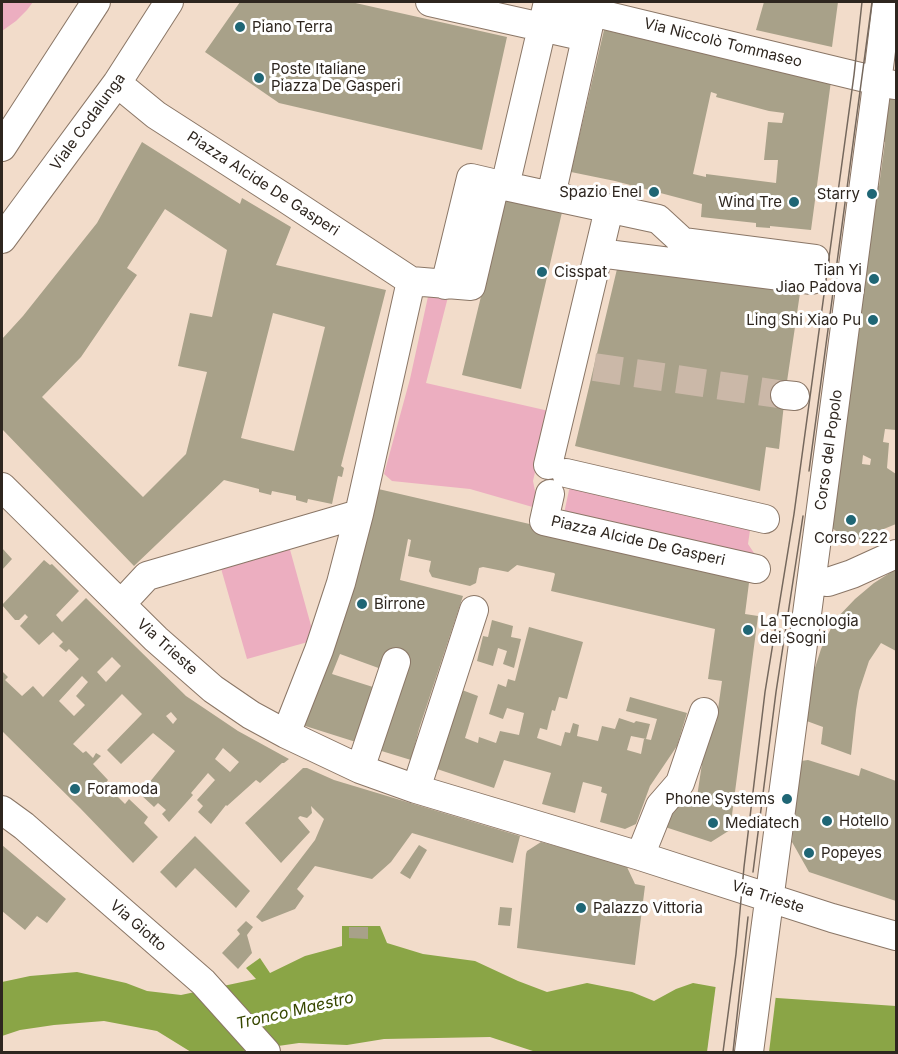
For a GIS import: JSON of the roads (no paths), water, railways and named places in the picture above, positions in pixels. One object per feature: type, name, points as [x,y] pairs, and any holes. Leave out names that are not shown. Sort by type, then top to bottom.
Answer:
[{"type":"street","points":[[2,147],[96,2]]},
{"type":"street","name":"Viale Codalunga","points":[[2,239],[117,83],[169,2]]},
{"type":"street","name":"Via Niccolò Tommaseo","points":[[430,2],[547,10],[589,24],[887,83]]},
{"type":"street","name":"Corso del Popolo","points":[[749,1053],[812,580],[887,83],[886,2]]},
{"type":"street","points":[[500,185],[547,10]]},
{"type":"street","points":[[551,196],[589,24]]},
{"type":"street","name":"Piazza Alcide De Gasperi","points":[[117,83],[156,115],[411,281],[445,285],[471,178],[658,219],[683,242],[813,270],[599,253]]},
{"type":"street","name":"Piazza Alcide De Gasperi","points":[[609,209],[599,253],[583,365],[544,521],[756,569]]},
{"type":"street","points":[[286,734],[342,583],[411,281]]},
{"type":"street","points":[[554,477],[765,519]]},
{"type":"street","name":"Via Trieste","points":[[2,487],[156,639],[213,689],[251,715],[286,734],[360,769],[416,789],[897,936]]},
{"type":"street","points":[[121,604],[147,576],[359,514]]},
{"type":"street","points":[[812,580],[828,582],[897,554]]},
{"type":"street","points":[[416,789],[474,610]]},
{"type":"street","points":[[360,769],[396,662]]},
{"type":"street","points":[[640,856],[660,806],[680,783],[704,712]]},
{"type":"street","name":"Via Giotto","points":[[2,810],[24,826],[202,982],[266,1053]]},
{"type":"water","name":"Tronco Maestro","points":[[342,926],[380,926],[387,943],[423,954],[475,961],[547,992],[587,983],[632,992],[654,1001],[693,983],[777,998],[896,1006],[896,1052],[536,1052],[490,1037],[384,1039],[347,1045],[299,1043],[236,1052],[191,1052],[157,1031],[104,1021],[20,1030],[2,1036],[2,982],[30,976],[77,972],[126,983],[147,991],[181,995],[256,979],[246,968],[260,958],[270,973],[305,956],[342,946]]},
{"type":"tunnel","points":[[594,367],[785,395]]},
{"type":"tram line","points":[[723,1052],[765,692],[794,514],[862,2]]},
{"type":"tram line","points":[[809,471],[872,2]]},
{"type":"tram line","points":[[753,872],[776,692],[803,516]]},
{"type":"tram line","points":[[733,1052],[748,917]]},
{"type":"place","name":"Piano Terra","points":[[240,27]]},
{"type":"place","name":"Poste Italiane Piazza De Gasperi","points":[[259,78]]},
{"type":"place","name":"Spazio Enel","points":[[654,192]]},
{"type":"place","name":"Starry","points":[[872,194]]},
{"type":"place","name":"Wind Tre","points":[[794,202]]},
{"type":"place","name":"Cisspat","points":[[542,272]]},
{"type":"place","name":"Tian Yi Jiao Padova","points":[[874,279]]},
{"type":"place","name":"Ling Shi Xiao Pu","points":[[873,320]]},
{"type":"place","name":"Corso 222","points":[[851,520]]},
{"type":"place","name":"Birrone","points":[[362,604]]},
{"type":"place","name":"La Tecnologia dei Sogni","points":[[748,630]]},
{"type":"place","name":"Foramoda","points":[[75,789]]},
{"type":"place","name":"Phone Systems","points":[[787,799]]},
{"type":"place","name":"Hotello","points":[[827,821]]},
{"type":"place","name":"Mediatech","points":[[713,823]]},
{"type":"place","name":"Popeyes","points":[[809,853]]},
{"type":"place","name":"Palazzo Vittoria","points":[[581,908]]}]
